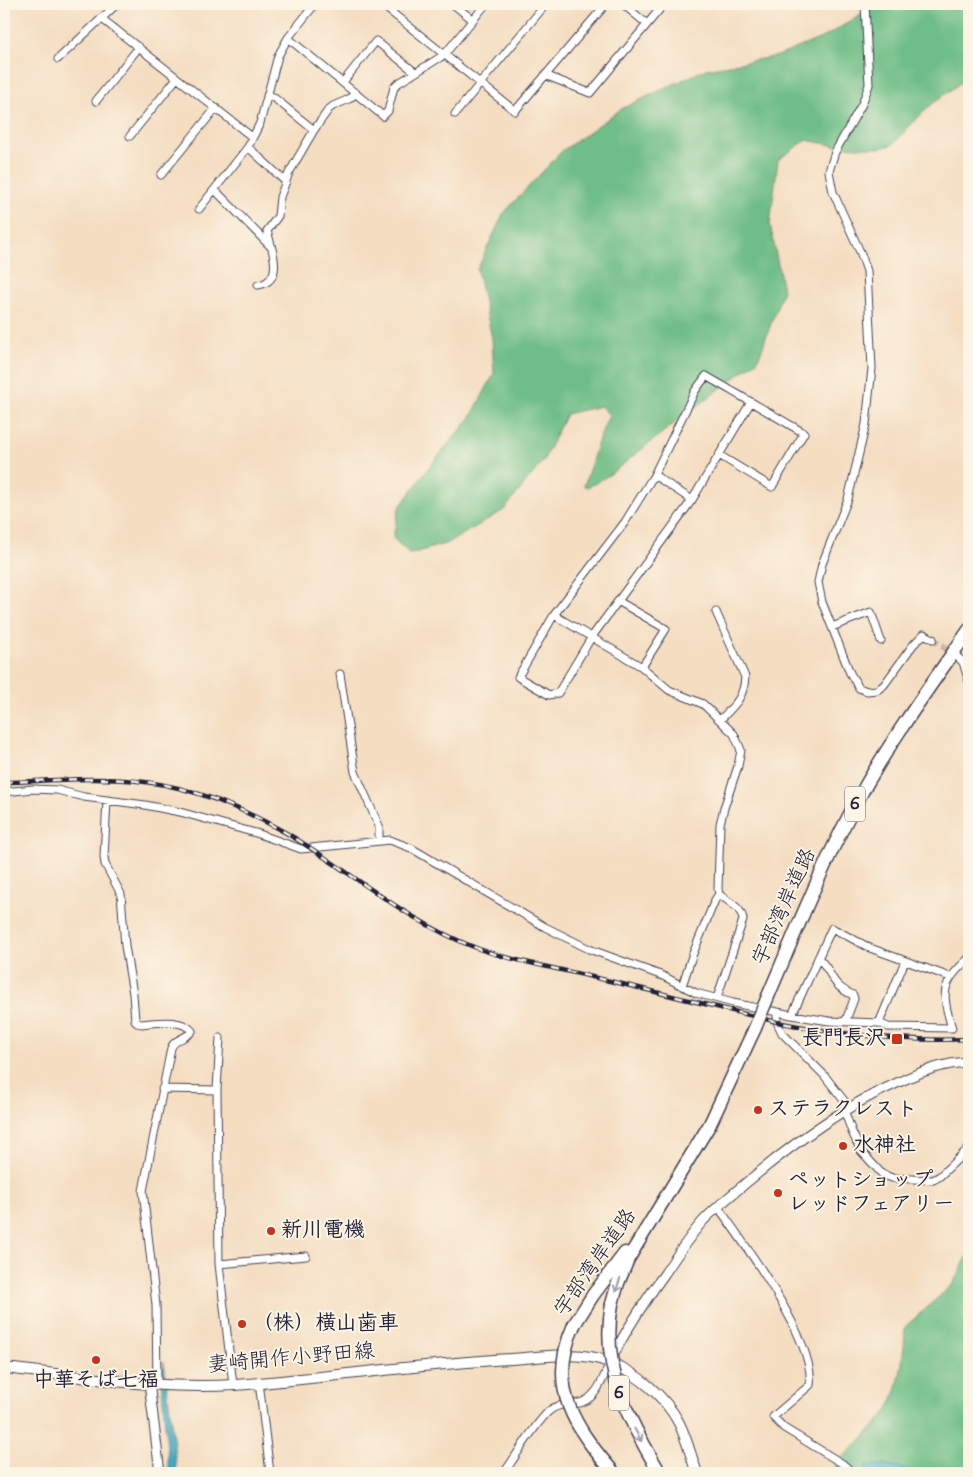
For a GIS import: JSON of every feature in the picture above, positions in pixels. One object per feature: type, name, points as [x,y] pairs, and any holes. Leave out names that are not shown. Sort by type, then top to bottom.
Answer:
[{"type":"highway","name":"宇部湾岸道路","points":[[660,1473],[632,1423],[615,1382],[609,1343],[612,1304],[625,1266],[710,1124],[755,1028],[823,868],[857,801],[894,739],[969,630]]},
{"type":"highway","name":"宇部湾岸道路","points":[[614,1473],[581,1432],[568,1401],[564,1378],[564,1362],[574,1325],[593,1296],[657,1211]]},
{"type":"main road","name":"妻崎開作小野田線","points":[[4,1368],[179,1386],[233,1385],[450,1362],[555,1356],[593,1357],[610,1362],[637,1378],[655,1392],[665,1403],[679,1423],[697,1473]]},
{"type":"main road","name":"妻崎開作小野田線","points":[[688,1448],[691,1473]]},
{"type":"street","points":[[58,59],[117,4]]},
{"type":"street","points":[[199,209],[248,147],[260,123],[278,56],[288,38],[315,4]]},
{"type":"street","points":[[381,4],[515,111],[606,4]]},
{"type":"street","points":[[453,4],[473,20]]},
{"type":"street","points":[[288,38],[383,116],[388,111],[394,87],[444,55],[486,4]]},
{"type":"street","points":[[455,114],[546,4]]},
{"type":"street","points":[[623,4],[647,24]]},
{"type":"street","points":[[545,75],[590,93],[664,4]]},
{"type":"street","points":[[865,4],[869,84],[862,104],[835,152],[829,170],[833,192],[867,271],[872,368],[866,424],[848,499],[822,564],[818,582],[822,602],[850,673],[859,688],[867,691],[877,690],[884,685],[913,645],[924,634],[933,639]]},
{"type":"street","points":[[101,18],[252,137]]},
{"type":"street","points":[[343,82],[376,41],[415,72]]},
{"type":"street","points":[[96,101],[138,47]]},
{"type":"street","points":[[130,136],[177,78]]},
{"type":"street","points":[[258,286],[266,284],[274,273],[274,253],[267,231],[278,216],[280,197],[299,155],[314,130],[333,106],[349,100],[356,94]]},
{"type":"street","points":[[266,96],[273,97],[314,130]]},
{"type":"street","points":[[161,175],[216,108]]},
{"type":"street","points":[[248,147],[286,182]]},
{"type":"street","points":[[215,190],[272,248]]},
{"type":"street","points":[[719,455],[772,487],[804,433],[751,402],[706,376],[695,391],[654,475],[626,522],[554,616],[518,677],[549,695],[558,693],[591,638],[692,500],[719,455],[751,402]]},
{"type":"street","points":[[654,475],[692,500]]},
{"type":"street","points":[[618,601],[666,629],[642,667]]},
{"type":"street","points":[[716,612],[745,677],[745,688],[741,698],[720,720]]},
{"type":"street","points":[[832,627],[871,612],[881,641]]},
{"type":"street","points":[[554,616],[642,667],[669,690],[703,704],[734,734],[739,742],[741,750],[738,766],[720,824],[719,894],[692,956],[682,986]]},
{"type":"street","points":[[956,656],[963,662],[968,673],[969,682]]},
{"type":"street","points":[[340,674],[355,772],[379,826],[379,841]]},
{"type":"street","points":[[4,792],[33,789],[57,790],[84,797],[145,805],[180,812],[260,834],[301,849],[390,840],[411,848],[546,927],[589,949],[663,976],[696,993],[792,1015],[829,1020],[879,1023],[888,1027],[952,1028],[945,1006],[944,993],[950,977],[969,958]]},
{"type":"street","points":[[107,800],[104,857],[105,864],[122,894],[125,946],[135,1020],[141,1024],[176,1023],[189,1027],[192,1031],[173,1044],[162,1089],[143,1190],[156,1305],[153,1384],[160,1473]]},
{"type":"street","points":[[717,998],[743,920],[739,908],[719,894]]},
{"type":"street","points":[[792,1015],[832,928],[870,948],[950,977]]},
{"type":"street","points":[[818,958],[823,962],[832,980],[840,988],[853,995],[854,999],[846,1020]]},
{"type":"street","points":[[879,1023],[905,961]]},
{"type":"street","points":[[777,1012],[777,1022],[782,1033],[824,1075],[847,1108],[852,1132],[861,1151],[882,1174],[892,1178],[933,1180],[940,1176],[969,1148]]},
{"type":"street","points":[[220,1038],[217,1090],[219,1264],[233,1385]]},
{"type":"street","points":[[504,1473],[549,1411],[561,1404],[584,1402],[600,1387],[625,1332],[695,1232],[718,1207],[800,1140],[847,1108],[883,1089],[927,1070],[944,1065],[969,1062]]},
{"type":"street","points":[[162,1089],[217,1090]]},
{"type":"street","points":[[718,1207],[776,1294],[800,1336],[806,1352],[811,1378],[810,1385],[774,1417],[784,1428],[843,1464],[853,1473]]},
{"type":"street","points":[[219,1264],[306,1256]]},
{"type":"street","points":[[259,1382],[270,1473]]},
{"type":"green space","points":[[879,4],[969,4],[969,76],[927,108],[892,145],[879,148],[838,146],[806,140],[778,160],[770,224],[783,290],[758,360],[612,473],[589,487],[584,486],[600,436],[609,415],[601,406],[566,414],[543,461],[504,510],[448,543],[410,554],[393,538],[399,508],[430,466],[471,417],[494,374],[492,338],[477,270],[503,214],[562,151],[623,108],[706,69],[778,56],[826,36]]},
{"type":"green space","points":[[969,1253],[969,1473],[839,1473],[835,1465],[876,1425],[893,1399],[902,1363],[905,1327],[953,1284]]},
{"type":"water","points":[[164,1361],[177,1473],[169,1473],[161,1377]]},
{"type":"water","points":[[866,1465],[882,1465],[927,1473],[867,1473]]},
{"type":"tunnel","points":[[933,639],[954,654]]},
{"type":"railway","points":[[4,782],[92,779],[127,780],[163,785],[200,794],[255,816],[288,834],[428,925],[479,949],[505,957],[801,1027],[897,1038],[969,1039]]},
{"type":"place","name":"長門長沢","points":[[897,1039]]},
{"type":"place","name":"ステラクレスト","points":[[758,1110]]},
{"type":"place","name":"水神社","points":[[843,1146]]},
{"type":"place","name":"ペットショップ レッドフェアリー","points":[[778,1193]]},
{"type":"place","name":"新川電機","points":[[271,1231]]},
{"type":"place","name":"（株）横山歯車","points":[[242,1324]]},
{"type":"place","name":"中華そば七福","points":[[96,1360]]}]
